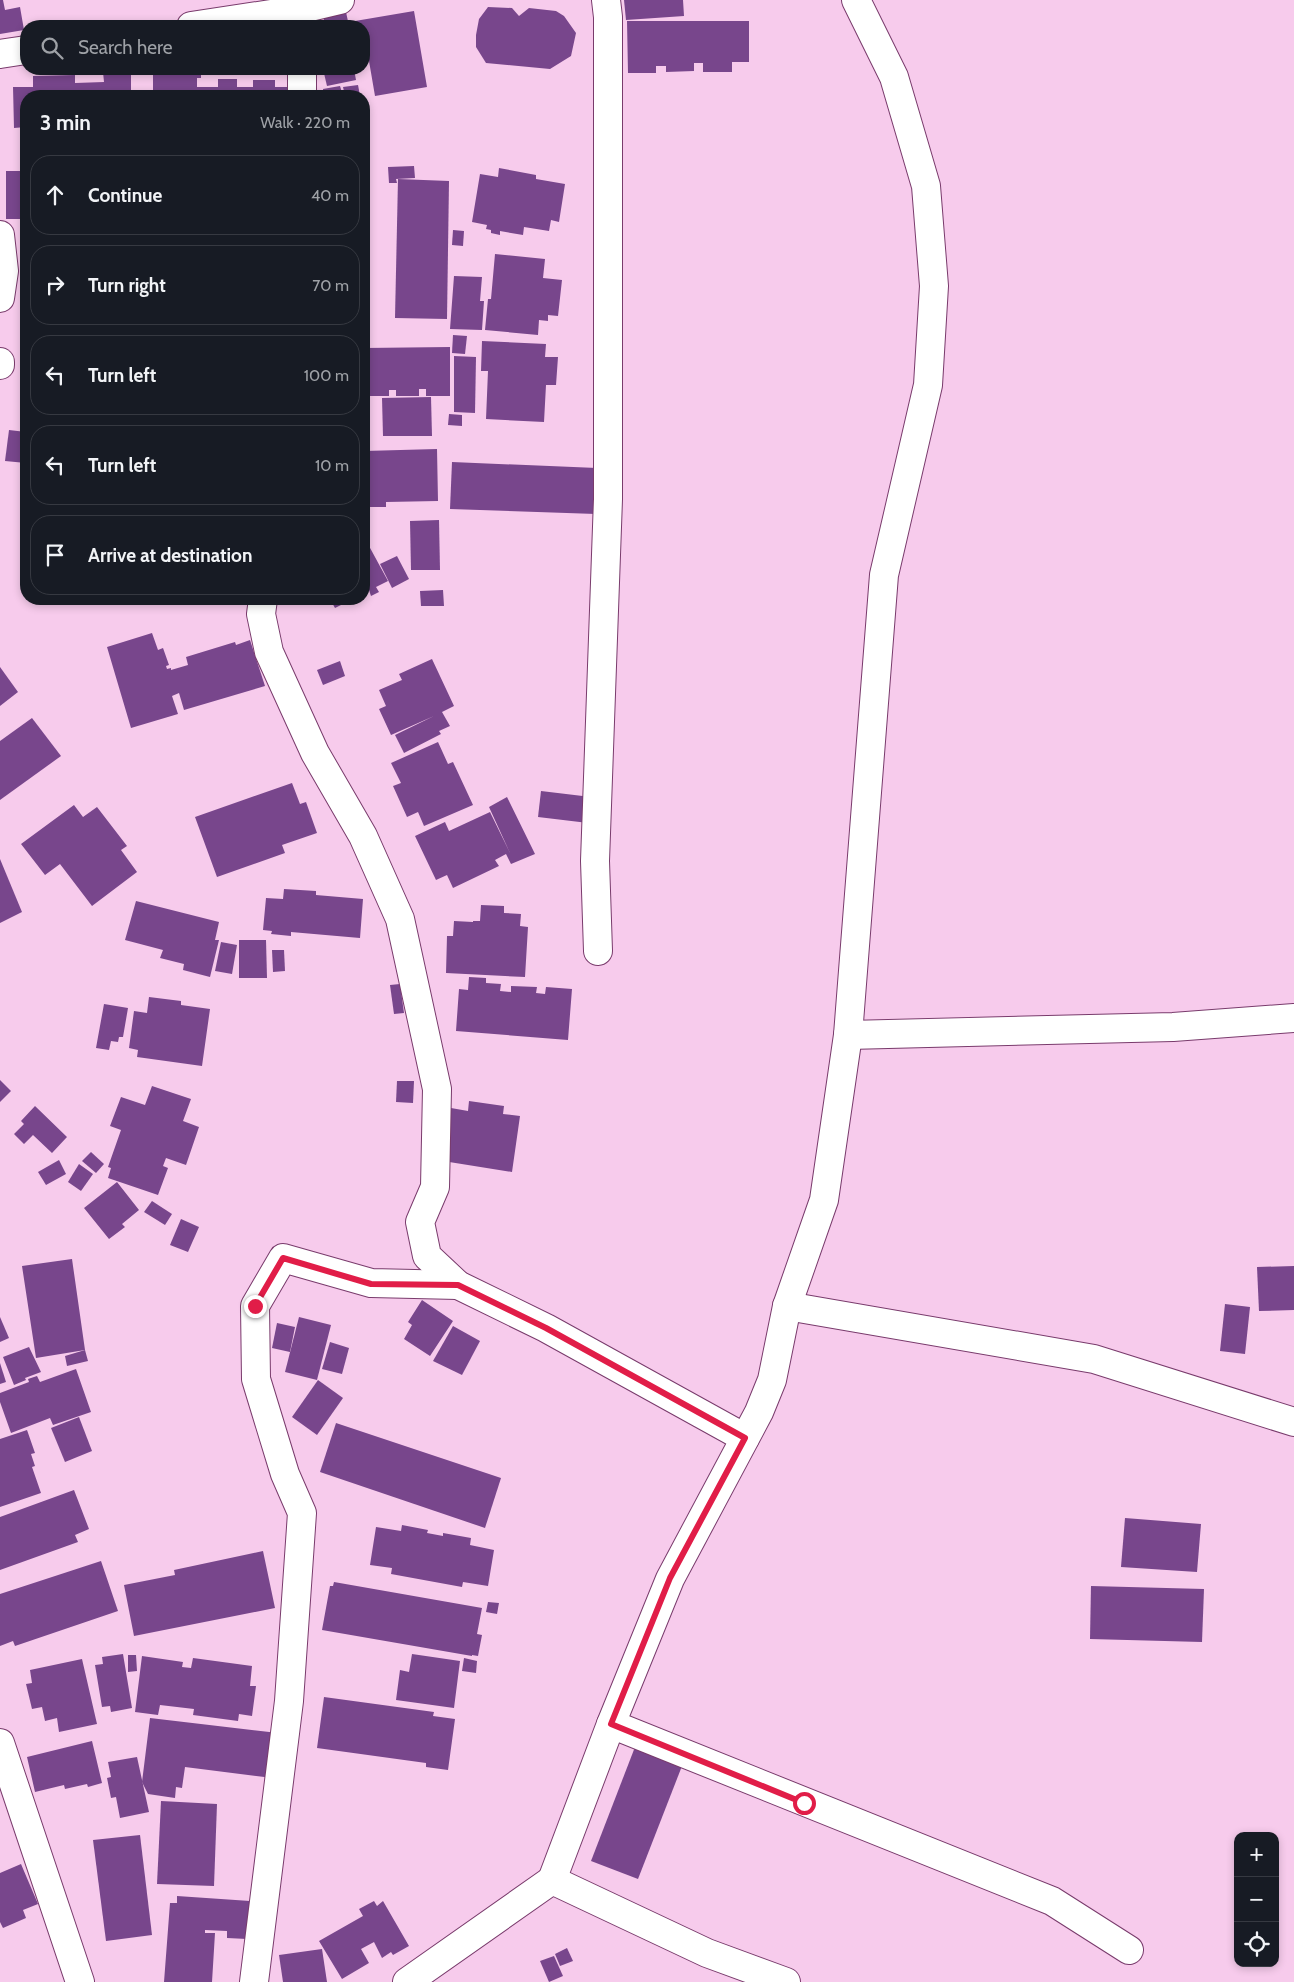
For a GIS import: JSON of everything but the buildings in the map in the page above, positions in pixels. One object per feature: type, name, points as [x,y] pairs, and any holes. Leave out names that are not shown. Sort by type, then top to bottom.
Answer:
[{"type":"street","points":[[272,20],[299,18],[340,0]]},
{"type":"street","points":[[598,951],[595,862],[608,498],[608,17],[606,0]]},
{"type":"street","points":[[407,1982],[552,1880],[611,1724],[670,1578],[759,1412],[772,1380],[787,1306],[824,1200],[848,1035],[884,575],[928,385],[934,286],[926,186],[894,77],[856,0]]},
{"type":"street","points":[[0,54],[20,51]]},
{"type":"street","points":[[302,75],[302,90]]},
{"type":"street","points":[[0,235],[4,271],[0,298]]},
{"type":"street","points":[[262,605],[261,614],[269,652],[315,753],[363,836],[400,919],[437,1089],[435,1187],[420,1222],[427,1256],[458,1285],[546,1328],[745,1438]]},
{"type":"street","points":[[848,1035],[1164,1027],[1294,1018]]},
{"type":"street","points":[[254,1982],[289,1701],[302,1513],[285,1474],[256,1380],[255,1306],[283,1258],[371,1284],[458,1285]]},
{"type":"street","points":[[787,1306],[1094,1358],[1294,1422]]},
{"type":"street","points":[[611,1724],[1052,1901],[1129,1950]]},
{"type":"street","points":[[0,1743],[80,1982]]},
{"type":"street","points":[[552,1880],[707,1953],[786,1982]]},
{"type":"route","points":[[255,1306],[283,1258],[371,1284],[458,1285],[546,1328],[745,1438],[670,1578],[611,1724],[804,1803]]}]
